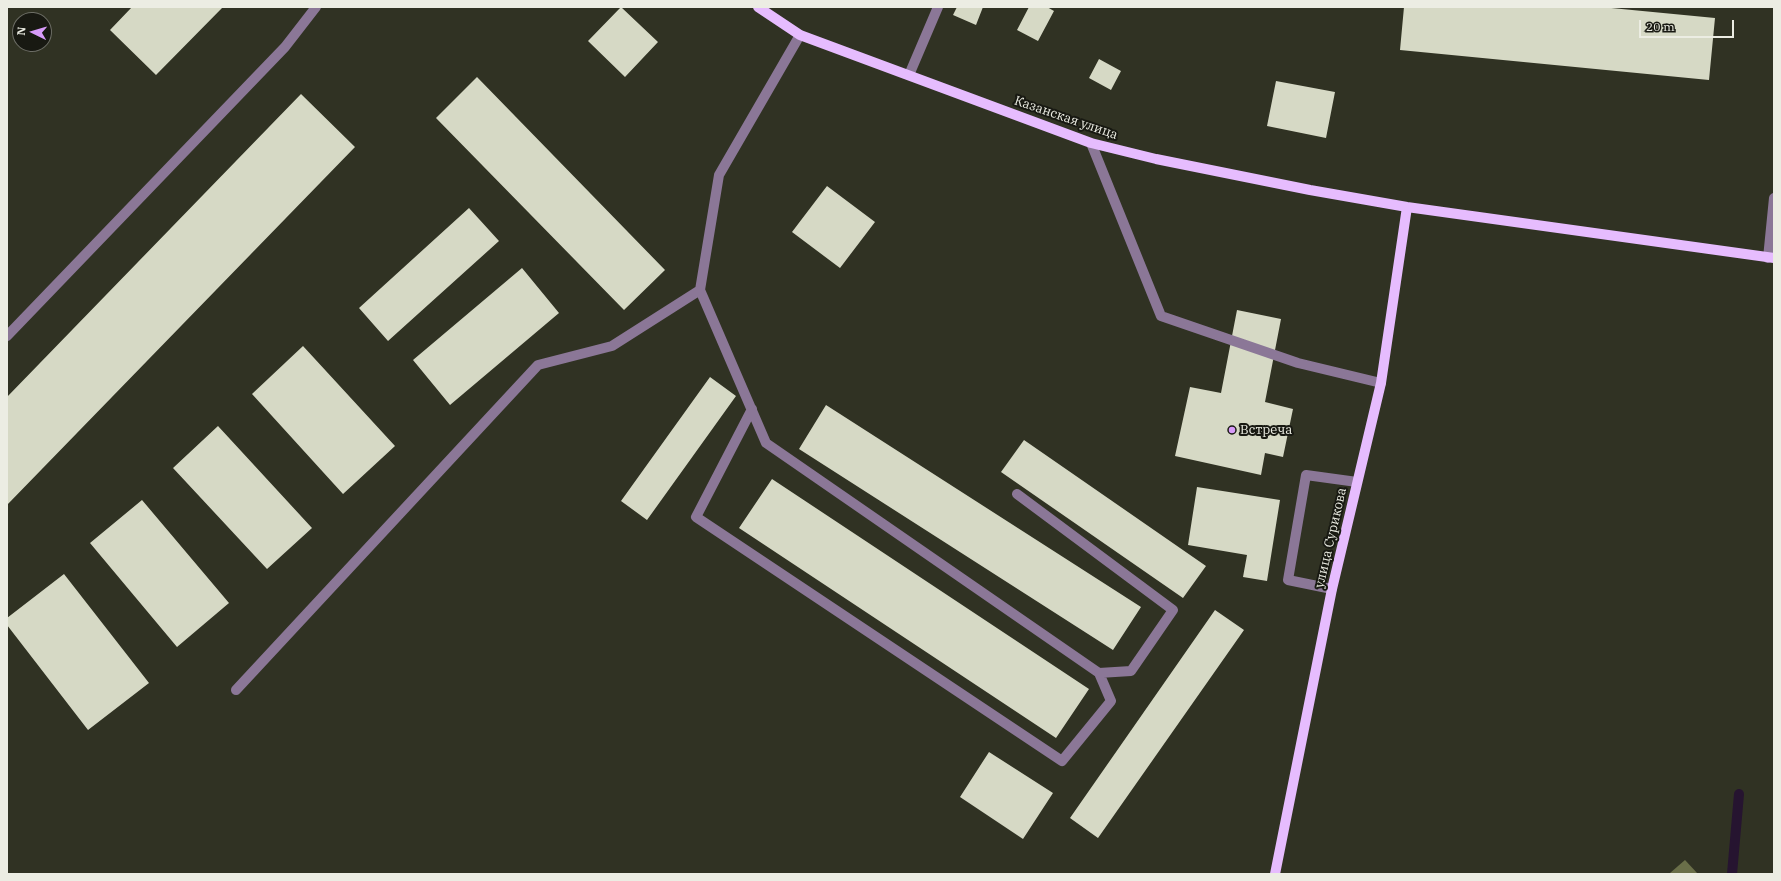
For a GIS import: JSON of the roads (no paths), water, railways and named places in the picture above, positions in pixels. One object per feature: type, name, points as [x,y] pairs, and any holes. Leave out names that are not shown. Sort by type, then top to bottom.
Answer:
[{"type":"main road","name":"Казанская улица","points":[[758,7],[800,35],[1091,143],[1156,159],[1310,190],[1407,207],[1771,258]]},
{"type":"main road","name":"улица Сурикова","points":[[1275,874],[1332,589],[1381,384],[1407,207]]},
{"type":"lane","points":[[7,336],[285,47],[316,7]]},
{"type":"lane","points":[[909,75],[938,7]]},
{"type":"lane","points":[[752,409],[696,518],[1062,761],[1111,700],[1099,673],[766,443],[752,409],[700,290],[719,175],[800,35]]},
{"type":"lane","points":[[1091,143],[1161,316],[1298,363],[1381,384]]},
{"type":"lane","points":[[1771,258],[1774,198]]},
{"type":"lane","points":[[236,690],[538,365],[612,346],[700,290]]},
{"type":"lane","points":[[1332,589],[1288,580],[1306,475],[1357,482]]},
{"type":"lane","points":[[1017,494],[1173,610],[1131,671],[1099,673]]},
{"type":"waterway","points":[[1732,874],[1739,794]]},
{"type":"place","name":"Встреча","points":[[1232,430]]}]
